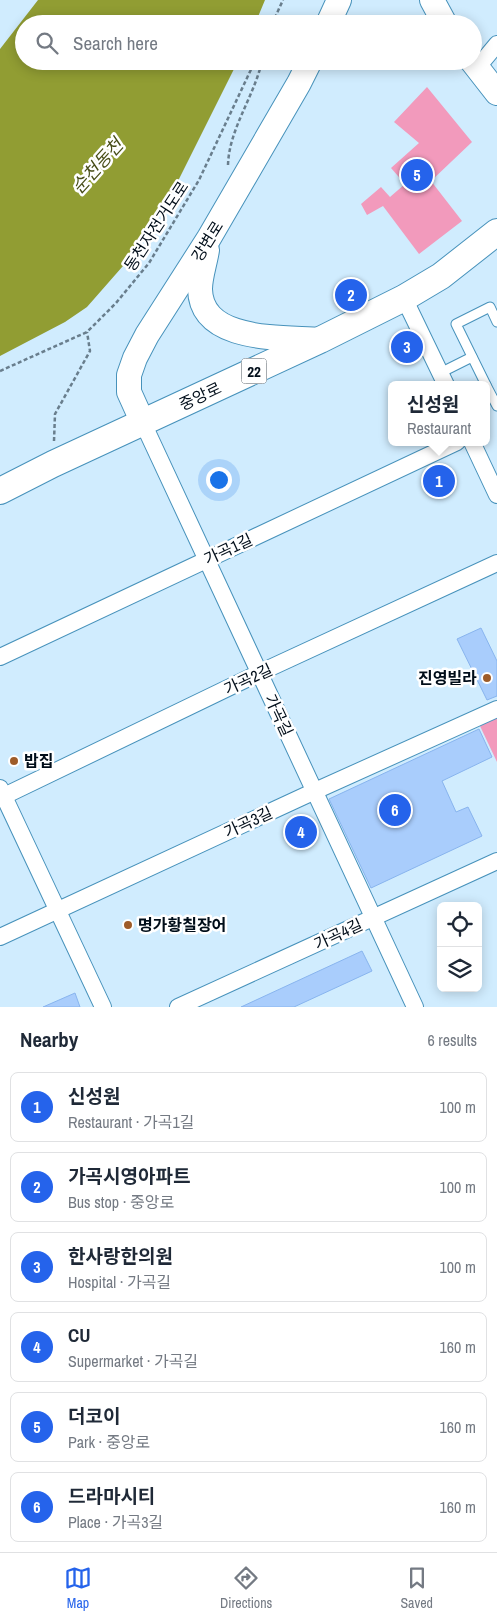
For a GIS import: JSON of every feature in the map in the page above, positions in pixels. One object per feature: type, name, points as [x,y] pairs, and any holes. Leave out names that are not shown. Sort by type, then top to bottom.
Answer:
[{"type":"main road","points":[[332,15],[339,0]]},
{"type":"main road","points":[[432,0],[440,15]]},
{"type":"main road","name":"강변로","points":[[143,423],[129,392],[129,375],[135,358],[147,335],[209,238],[306,70]]},
{"type":"main road","points":[[478,70],[497,93]]},
{"type":"main road","name":"중앙로","points":[[0,491],[53,464],[320,340],[404,298],[441,276],[497,232]]},
{"type":"main road","points":[[209,238],[200,289],[207,312],[219,324],[238,332],[320,340]]},
{"type":"street","points":[[482,58],[497,44]]},
{"type":"street","points":[[404,298],[443,379]]},
{"type":"street","name":"가곡길","points":[[143,423],[415,1007]]},
{"type":"street","name":"가곡1길","points":[[0,657],[449,446]]},
{"type":"street","points":[[474,446],[494,479],[497,495]]},
{"type":"street","name":"가곡2길","points":[[1,794],[497,563]]},
{"type":"street","name":"가곡3길","points":[[0,937],[497,709]]},
{"type":"street","points":[[1,794],[102,1007]]},
{"type":"street","name":"가곡4길","points":[[178,1007],[497,861]]},
{"type":"lane","points":[[484,381],[456,324],[490,307],[497,322]]},
{"type":"lane","points":[[443,379],[472,357]]},
{"type":"lane","points":[[490,393],[497,406]]},
{"type":"path","points":[[276,15],[283,0]]},
{"type":"path","name":"동천자전거도로","points":[[0,372],[88,332],[116,303],[149,263],[199,180],[251,70]]},
{"type":"path","points":[[227,169],[232,139],[258,79],[260,70]]},
{"type":"path","points":[[53,464],[55,414],[90,351],[88,332]]},
{"type":"shaded area","points":[[427,87],[472,142],[431,181],[462,221],[419,254],[383,206],[367,215],[361,204],[381,187],[390,197],[405,184],[391,168],[419,143],[394,122]]},
{"type":"shaded area","points":[[497,718],[497,762],[480,726]]},
{"type":"water","points":[[38,0],[265,0],[259,15],[26,15]]},
{"type":"water","name":"순천동천","points":[[15,30],[15,70],[234,70],[167,203],[137,250],[87,307],[65,322],[0,356],[0,49]]},
{"type":"building","name":"진영빌라","points":[[481,628],[497,661],[497,696],[487,700],[457,639]]},
{"type":"building","points":[[479,729],[492,757],[442,781],[456,812],[468,807],[482,836],[371,888],[329,799]]},
{"type":"building","points":[[362,951],[372,971],[294,1007],[241,1007]]},
{"type":"building","points":[[75,993],[80,1007],[43,1007]]},
{"type":"place","name":"더코이","points":[[417,175]]},
{"type":"place","name":"가곡시영아파트","points":[[351,295]]},
{"type":"place","name":"한사랑한의원","points":[[407,347]]},
{"type":"place","name":"신성원","points":[[439,481]]},
{"type":"place","name":"진영빌라","points":[[487,678]]},
{"type":"place","name":"밥집","points":[[14,761]]},
{"type":"place","name":"드라마시티","points":[[395,810]]},
{"type":"place","name":"CU","points":[[301,832]]},
{"type":"place","name":"명가황칠장어","points":[[128,925]]}]
